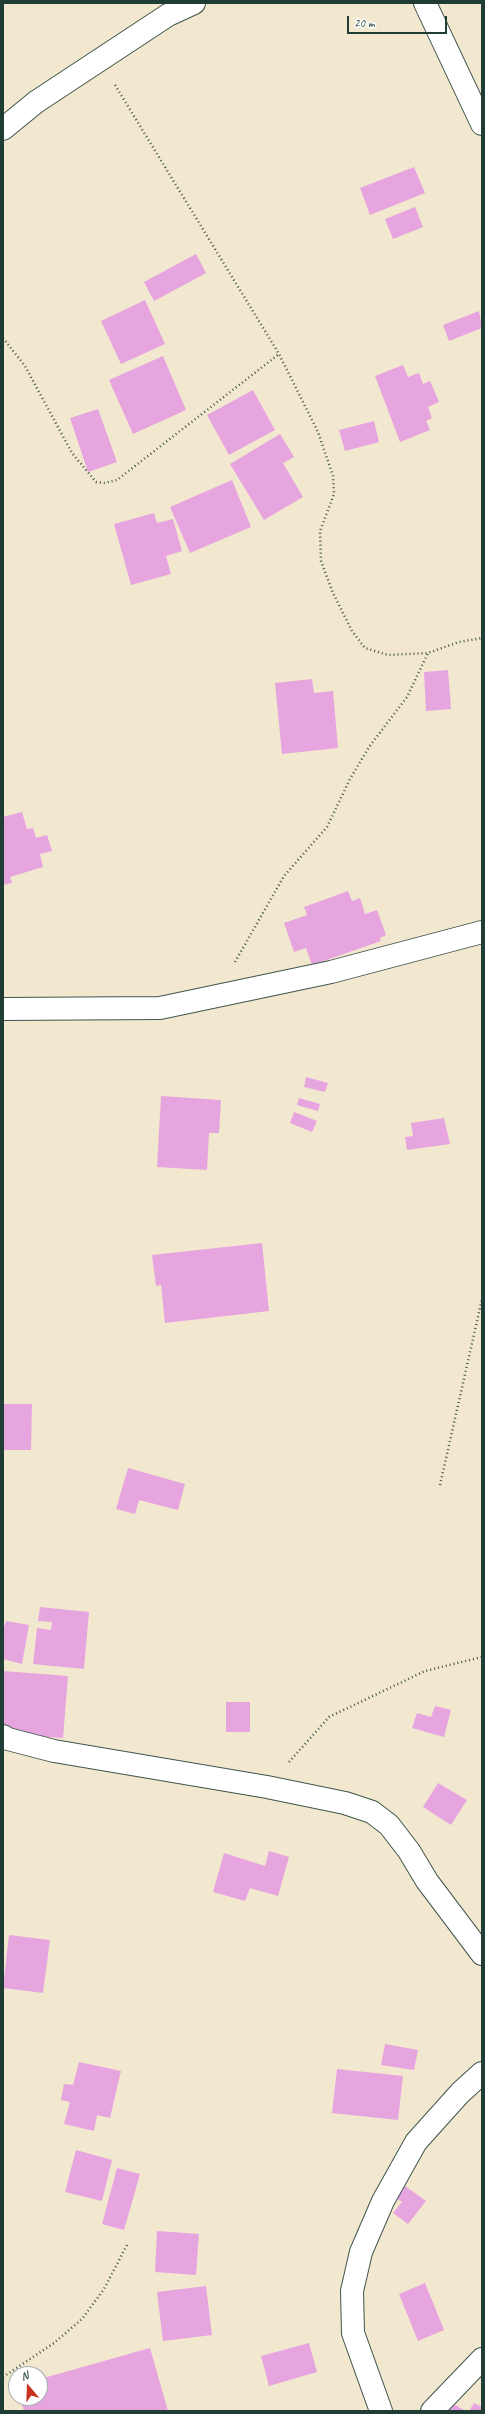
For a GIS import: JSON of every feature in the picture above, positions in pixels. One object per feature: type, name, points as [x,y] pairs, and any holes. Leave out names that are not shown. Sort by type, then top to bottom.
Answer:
[{"type":"street","points":[[3,129],[36,102],[168,16],[194,3]]},
{"type":"street","points":[[425,3],[482,124]]},
{"type":"street","points":[[3,1008],[160,1008],[216,998],[331,972],[482,932]]},
{"type":"street","points":[[3,1736],[8,1739],[54,1751],[267,1787],[345,1803],[372,1812],[389,1825],[405,1846],[427,1881],[482,1954]]},
{"type":"street","points":[[381,2411],[353,2333],[352,2291],[361,2252],[383,2201],[416,2142],[460,2093],[482,2073]]},
{"type":"street","points":[[432,2411],[482,2359]]},
{"type":"path","points":[[100,61],[280,354],[318,432],[333,476],[334,494],[320,531],[321,561],[333,593],[352,631],[365,648],[388,656],[428,653],[459,642],[482,638]]},
{"type":"path","points":[[3,338],[25,366],[72,453],[96,482],[105,483],[117,480],[280,354]]},
{"type":"path","points":[[216,998],[281,882],[327,827],[350,779],[369,747],[407,697],[428,653]]},
{"type":"path","points":[[440,1485],[482,1299]]},
{"type":"path","points":[[267,1787],[330,1717],[425,1671],[482,1657]]},
{"type":"path","points":[[3,2377],[54,2343],[82,2319],[104,2289],[128,2243]]},
{"type":"building","points":[[414,167],[425,193],[370,215],[360,188]]},
{"type":"building","points":[[415,207],[423,227],[393,239],[385,219]]},
{"type":"building","points":[[196,254],[206,273],[154,301],[144,282]]},
{"type":"building","points":[[145,300],[165,344],[121,364],[101,321]]},
{"type":"building","points":[[479,311],[482,328],[449,341],[443,325]]},
{"type":"building","points":[[163,356],[186,410],[133,434],[109,380]]},
{"type":"building","points":[[403,365],[408,377],[419,373],[423,384],[430,381],[439,402],[428,407],[432,418],[426,421],[430,430],[400,442],[375,376]]},
{"type":"building","points":[[253,390],[275,430],[229,455],[207,415]]},
{"type":"building","points":[[98,409],[117,462],[88,472],[70,418]]},
{"type":"building","points":[[374,421],[379,442],[345,451],[339,430]]},
{"type":"building","points":[[280,434],[294,457],[283,463],[303,497],[264,520],[230,464]]},
{"type":"building","points":[[232,480],[251,527],[190,553],[170,507]]},
{"type":"building","points":[[154,513],[157,523],[173,519],[182,551],[166,556],[171,574],[131,585],[114,524]]},
{"type":"building","points":[[448,670],[451,709],[426,711],[424,672]]},
{"type":"building","points":[[312,679],[314,693],[333,691],[338,748],[282,754],[275,683]]},
{"type":"building","points":[[22,812],[27,829],[33,828],[36,838],[47,835],[52,851],[40,854],[43,867],[10,877],[12,883],[3,885],[3,817]]},
{"type":"building","points":[[348,891],[352,901],[360,898],[365,914],[377,910],[386,935],[380,938],[381,941],[312,965],[306,948],[294,952],[284,923],[307,915],[304,907]]},
{"type":"building","points":[[306,1077],[328,1083],[325,1092],[304,1087]]},
{"type":"building","points":[[161,1096],[221,1100],[219,1133],[209,1133],[207,1170],[157,1167]]},
{"type":"building","points":[[299,1098],[320,1104],[318,1111],[297,1105]]},
{"type":"building","points":[[294,1112],[317,1121],[312,1132],[290,1123]]},
{"type":"building","points":[[444,1118],[450,1144],[407,1150],[405,1137],[413,1136],[411,1123]]},
{"type":"building","points":[[262,1243],[269,1311],[165,1323],[161,1285],[156,1286],[152,1255]]},
{"type":"building","points":[[3,1404],[32,1404],[31,1450],[3,1450]]},
{"type":"building","points":[[128,1468],[185,1484],[178,1510],[139,1500],[135,1514],[116,1509]]},
{"type":"building","points":[[40,1607],[89,1612],[84,1669],[33,1664],[37,1628],[51,1630],[52,1622],[38,1621]]},
{"type":"building","points":[[6,1621],[29,1625],[22,1664],[3,1659],[3,1631]]},
{"type":"building","points":[[3,1671],[68,1676],[63,1738],[3,1734]]},
{"type":"building","points":[[226,1702],[250,1702],[250,1732],[226,1732]]},
{"type":"building","points":[[435,1706],[451,1710],[444,1737],[412,1728],[417,1713],[431,1717]]},
{"type":"building","points":[[438,1783],[467,1800],[451,1825],[423,1807]]},
{"type":"building","points":[[269,1851],[289,1857],[278,1896],[250,1888],[245,1901],[213,1892],[224,1853],[265,1866]]},
{"type":"building","points":[[9,1935],[50,1940],[43,1993],[3,1988]]},
{"type":"building","points":[[385,2044],[418,2050],[414,2070],[381,2065]]},
{"type":"building","points":[[79,2062],[121,2071],[110,2118],[97,2115],[94,2131],[64,2124],[70,2102],[61,2100],[64,2084],[73,2085]]},
{"type":"building","points":[[337,2069],[403,2076],[398,2120],[332,2113]]},
{"type":"building","points":[[76,2150],[112,2160],[102,2201],[65,2192]]},
{"type":"building","points":[[117,2168],[140,2174],[124,2230],[102,2224]]},
{"type":"building","points":[[405,2186],[426,2201],[408,2224],[393,2213],[402,2202],[396,2198]]},
{"type":"building","points":[[157,2231],[199,2234],[196,2275],[155,2272]]},
{"type":"building","points":[[425,2283],[444,2330],[418,2341],[399,2294]]},
{"type":"building","points":[[206,2286],[212,2335],[163,2341],[157,2292]]},
{"type":"building","points":[[309,2343],[317,2372],[269,2386],[261,2356]]},
{"type":"building","points":[[150,2348],[168,2411],[24,2411],[22,2406],[48,2406],[48,2377]]},
{"type":"building","points":[[452,2403],[466,2411],[447,2411]]},
{"type":"building","points":[[474,2403],[482,2407],[482,2411],[469,2411]]}]
